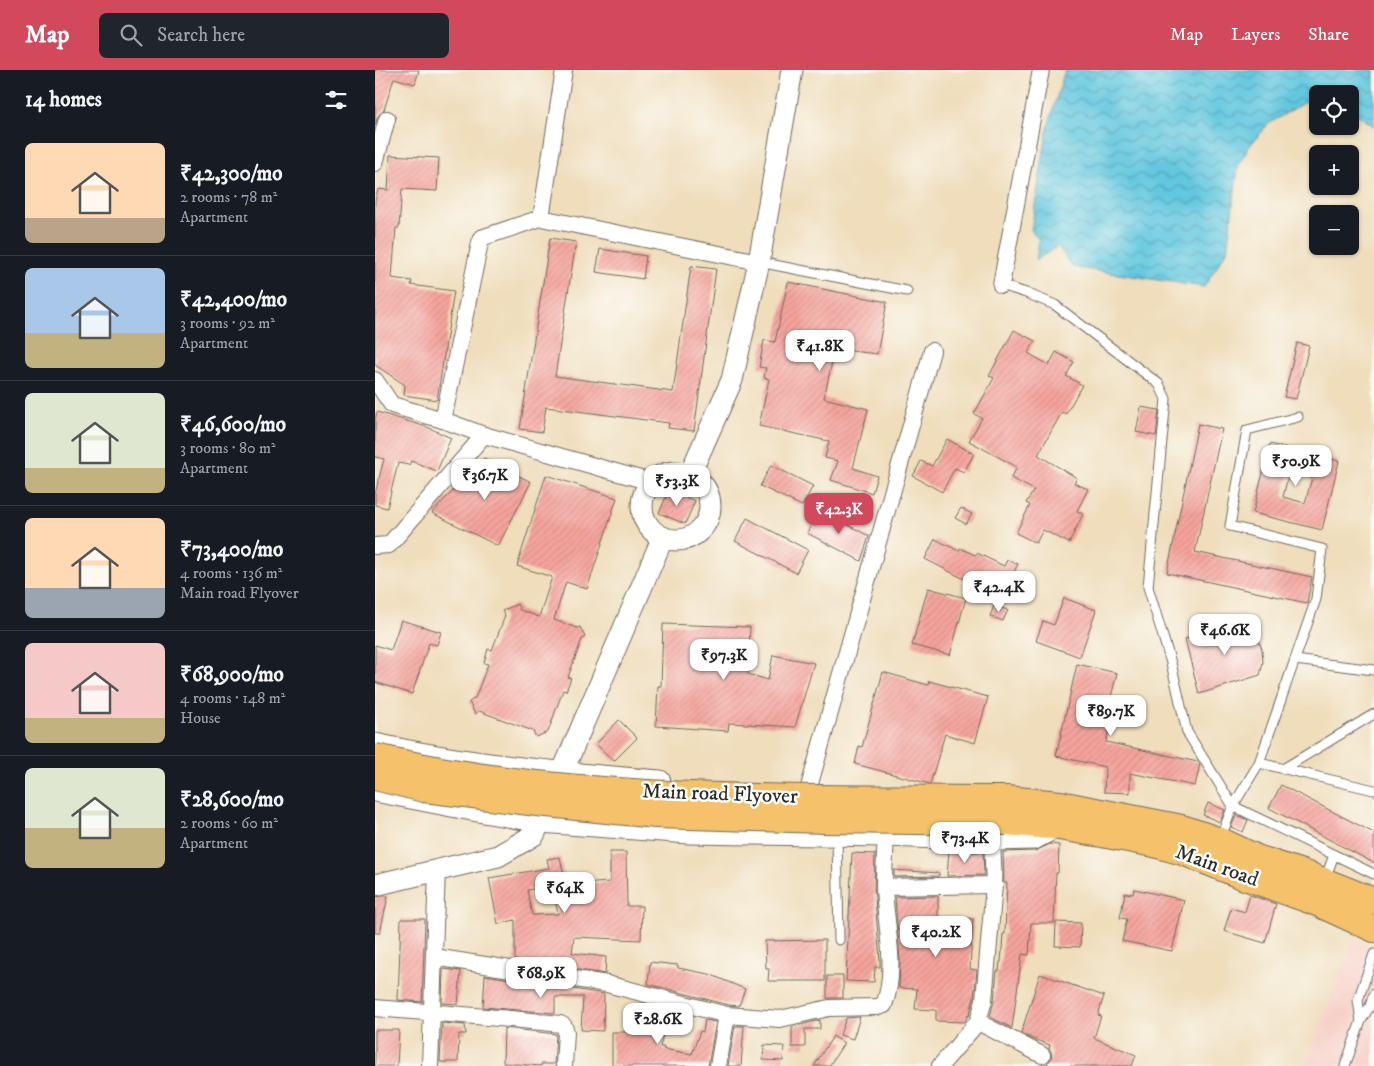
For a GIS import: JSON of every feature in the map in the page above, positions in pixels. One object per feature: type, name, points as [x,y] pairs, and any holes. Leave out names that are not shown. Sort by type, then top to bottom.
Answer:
[{"type":"main road","name":"Main road Flyover","points":[[375,757],[438,771],[543,784],[1001,820],[1052,826]]},
{"type":"main road","name":"Main road Flyover","points":[[375,777],[424,789],[655,815],[824,820],[1001,820],[1068,805]]},
{"type":"main road","name":"Main road","points":[[1068,805],[1181,828],[1219,840],[1257,858],[1323,881],[1374,902]]},
{"type":"main road","name":"Main road","points":[[1052,826],[1153,844],[1183,852],[1242,876],[1315,902],[1374,929]]},
{"type":"street","points":[[541,218],[564,70]]},
{"type":"street","points":[[690,474],[732,380],[759,262],[792,70]]},
{"type":"street","points":[[1001,285],[1041,70]]},
{"type":"street","points":[[375,163],[387,119]]},
{"type":"street","points":[[443,420],[481,238],[541,218],[759,262]]},
{"type":"street","points":[[809,787],[932,352]]},
{"type":"street","points":[[375,380],[392,405],[443,420],[484,435],[651,482]]},
{"type":"street","points":[[375,546],[389,546],[484,435]]},
{"type":"street","points":[[680,471],[700,480],[707,490],[711,501],[710,513],[706,524],[697,533],[687,538],[675,540],[663,537],[650,527],[642,512],[643,496],[651,482],[659,475],[680,471]]},
{"type":"street","points":[[375,885],[498,856],[534,835],[663,537]]},
{"type":"street","points":[[375,744],[425,755],[562,773],[677,782],[809,787],[1003,789],[1044,796],[1068,805]]},
{"type":"street","points":[[375,791],[541,822],[689,833],[886,836],[1001,820],[985,1000],[978,1022],[940,1066]]},
{"type":"street","points":[[434,957],[607,984],[727,1015],[780,1019],[829,1008],[877,1007],[884,1005],[888,994],[890,942],[884,887],[886,836]]},
{"type":"street","points":[[430,1066],[437,870]]},
{"type":"street","points":[[884,887],[994,886]]},
{"type":"street","points":[[375,1008],[485,1016],[560,1024],[564,1026],[566,1032],[564,1066]]},
{"type":"street","points":[[718,1066],[727,1015]]},
{"type":"street","points":[[978,1022],[1041,1055]]},
{"type":"lane","points":[[759,262],[907,291]]},
{"type":"lane","points":[[1001,285],[1055,305],[1159,384],[1163,391],[1166,399],[1148,588],[1171,663],[1187,732],[1233,806],[1374,874]]},
{"type":"lane","points":[[1219,840],[1233,806],[1259,763],[1316,599],[1322,549],[1231,526],[1247,430],[1298,417]]},
{"type":"lane","points":[[1295,660],[1374,670]]},
{"type":"lane","points":[[1283,769],[1374,714]]},
{"type":"lane","points":[[1259,763],[1374,790]]},
{"type":"lane","points":[[837,835],[839,940]]},
{"type":"lane","points":[[1323,881],[1334,855]]},
{"type":"lane","points":[[1361,1021],[1358,1000],[1374,954]]},
{"type":"lane","points":[[1345,1066],[1361,1021],[1370,1006],[1374,994]]},
{"type":"shaded area","points":[[1354,939],[1374,951],[1374,1066],[1305,1066]]},
{"type":"water","points":[[1065,70],[1374,70],[1374,127],[1359,116],[1359,85],[1309,85],[1309,100],[1268,124],[1249,147],[1238,167],[1227,251],[1204,287],[1072,267],[1058,246],[1036,260],[1039,240],[1031,230],[1048,126]]},
{"type":"building","points":[[375,70],[419,70],[415,84],[394,78],[384,110],[378,116],[375,125]]},
{"type":"building","points":[[390,155],[439,158],[437,191],[402,189],[399,228],[396,228],[392,278],[412,281],[411,285],[454,291],[437,400],[404,395],[405,385],[375,365],[375,201],[378,189],[388,190]]},
{"type":"building","points":[[550,238],[576,242],[555,376],[673,392],[691,266],[716,269],[694,431],[668,428],[669,423],[546,407],[542,432],[520,429]]},
{"type":"building","points":[[600,249],[646,256],[643,279],[596,272]]},
{"type":"building","points":[[788,282],[887,302],[877,354],[835,349],[824,398],[868,409],[853,468],[877,476],[872,493],[831,480],[838,461],[825,458],[829,441],[759,426],[769,379],[764,378],[766,368],[759,367],[764,340],[775,342]]},
{"type":"building","points":[[1014,330],[1035,341],[1028,353],[1049,365],[1056,352],[1074,362],[1066,376],[1082,385],[1066,414],[1062,412],[1038,455],[1077,478],[1074,483],[1088,489],[1077,511],[1083,514],[1069,543],[1043,530],[1036,543],[1016,533],[1030,505],[1026,503],[1034,490],[1011,478],[1017,467],[969,441],[982,418],[974,414],[994,378],[989,376]]},
{"type":"building","points":[[1297,343],[1309,346],[1296,399],[1284,397]]},
{"type":"building","points":[[1141,407],[1159,410],[1156,436],[1136,432]]},
{"type":"building","points":[[377,412],[427,427],[451,438],[437,471],[411,461],[409,465],[398,463],[387,508],[375,505],[375,494],[384,459],[375,457],[375,419]]},
{"type":"building","points":[[1198,424],[1222,429],[1195,552],[1312,577],[1307,603],[1167,573]]},
{"type":"building","points":[[947,439],[974,454],[964,472],[955,468],[942,492],[913,476],[921,461],[932,466]]},
{"type":"building","points":[[1270,444],[1339,461],[1322,530],[1253,513]],"holes":[[[1289,472],[1312,478],[1305,503],[1283,497]]]},
{"type":"building","points":[[484,458],[531,482],[498,546],[432,513]]},
{"type":"building","points":[[771,465],[813,486],[802,506],[760,486]]},
{"type":"building","points":[[546,475],[617,498],[587,589],[566,582],[554,620],[577,628],[580,627],[585,637],[582,639],[568,677],[571,678],[566,691],[563,690],[548,732],[536,737],[533,731],[479,711],[475,714],[469,702],[475,698],[488,664],[484,663],[488,649],[492,650],[505,616],[502,611],[517,604],[520,610],[539,617],[552,577],[517,566]]},
{"type":"building","points":[[669,490],[695,501],[685,524],[659,513]]},
{"type":"building","points":[[961,508],[972,514],[966,524],[955,518]]},
{"type":"building","points":[[819,510],[869,536],[861,561],[807,533]]},
{"type":"building","points":[[747,518],[808,550],[796,573],[735,541]]},
{"type":"building","points":[[935,539],[959,551],[960,548],[975,555],[977,553],[1004,566],[1007,560],[1018,564],[1002,596],[925,559]]},
{"type":"building","points":[[928,588],[966,598],[950,655],[912,645]]},
{"type":"building","points":[[1064,598],[1096,610],[1080,657],[1036,641],[1043,621],[1054,625]]},
{"type":"building","points":[[994,606],[1008,610],[1003,621],[990,616]]},
{"type":"building","points":[[401,620],[441,632],[437,645],[429,643],[412,694],[375,682],[375,645],[391,650]]},
{"type":"building","points":[[1238,623],[1250,626],[1258,639],[1262,649],[1263,662],[1260,675],[1199,694],[1185,639],[1229,624]]},
{"type":"building","points":[[663,624],[750,627],[748,674],[768,680],[773,655],[814,663],[795,727],[729,723],[728,731],[656,726],[658,686],[661,686]]},
{"type":"building","points":[[1077,664],[1117,673],[1109,705],[1114,706],[1106,742],[1198,762],[1200,764],[1195,786],[1130,773],[1130,793],[1104,792],[1105,767],[1056,756]]},
{"type":"building","points":[[883,672],[928,685],[929,681],[988,697],[975,743],[945,734],[930,784],[855,764],[859,746],[862,747]]},
{"type":"building","points":[[619,720],[637,738],[614,761],[596,744]]},
{"type":"building","points":[[1281,785],[1374,833],[1374,863],[1269,808]]},
{"type":"building","points":[[1208,803],[1225,810],[1220,822],[1203,815]]},
{"type":"building","points":[[1236,815],[1248,820],[1243,832],[1231,827]]},
{"type":"building","points":[[1050,844],[1059,845],[1054,923],[1031,923],[1029,955],[1022,954],[1012,1028],[990,1017],[994,1001],[997,971],[999,971],[1001,962],[1003,934],[1005,934],[1007,883],[1004,883],[1003,852],[1035,851]]},
{"type":"building","points":[[949,851],[983,852],[984,875],[947,876]]},
{"type":"building","points":[[610,852],[626,852],[627,906],[642,906],[641,940],[574,937],[572,953],[606,957],[605,974],[515,960],[515,920],[498,924],[489,878],[549,868],[547,859],[560,857],[566,885],[610,882]],"holes":[[[552,886],[558,914],[532,915],[527,890]]]},
{"type":"building","points":[[852,853],[875,854],[874,887],[880,967],[875,967],[874,982],[846,981]]},
{"type":"building","points":[[894,870],[939,873],[939,876],[894,877]]},
{"type":"building","points":[[1134,889],[1184,900],[1172,951],[1122,941],[1127,919],[1120,918],[1125,893],[1133,894]]},
{"type":"building","points":[[1250,895],[1276,904],[1265,943],[1224,931],[1231,908],[1245,912]]},
{"type":"building","points":[[388,896],[380,933],[375,933],[375,897]]},
{"type":"building","points":[[938,896],[938,918],[973,919],[970,969],[977,970],[974,998],[969,1016],[965,1022],[936,1021],[936,1010],[915,1009],[917,989],[899,988],[900,961],[895,897]]},
{"type":"building","points":[[401,919],[425,919],[422,1002],[398,1000]]},
{"type":"building","points":[[1056,922],[1081,923],[1080,947],[1055,946]]},
{"type":"building","points":[[825,940],[825,981],[768,981],[769,969],[766,969],[765,941]]},
{"type":"building","points":[[650,962],[678,965],[678,968],[709,974],[745,989],[739,1006],[648,984]]},
{"type":"building","points":[[443,969],[461,971],[458,1004],[442,1003]]},
{"type":"building","points":[[1040,974],[1104,996],[1098,1015],[1101,1016],[1094,1038],[1136,1055],[1132,1066],[1040,1066],[1047,1064],[1051,1059],[1050,1045],[1021,1033]]},
{"type":"building","points":[[485,975],[604,994],[603,1031],[581,1030],[583,997],[555,997],[555,1013],[483,1007]]},
{"type":"building","points":[[827,976],[843,976],[843,998],[827,998]]},
{"type":"building","points":[[645,1004],[659,1008],[654,1024],[665,1026],[660,1047],[664,1047],[663,1049],[692,1054],[700,1031],[703,1032],[705,1020],[716,1022],[708,1066],[612,1066],[612,1032],[636,1032]]},
{"type":"building","points":[[860,1017],[853,1039],[840,1035],[846,1018]]},
{"type":"building","points":[[820,1020],[820,1029],[805,1029],[805,1047],[792,1047],[792,1027]]},
{"type":"building","points":[[442,1023],[465,1025],[466,1034],[459,1034],[458,1062],[440,1062]]},
{"type":"building","points":[[735,1026],[744,1026],[741,1066],[728,1066]]},
{"type":"building","points":[[504,1028],[556,1034],[554,1064],[541,1064],[541,1066],[503,1063]]},
{"type":"building","points":[[375,1030],[399,1030],[397,1066],[375,1066]]},
{"type":"building","points":[[833,1036],[844,1043],[829,1066],[814,1066]]},
{"type":"building","points":[[764,1045],[784,1046],[783,1061],[763,1060]]}]
